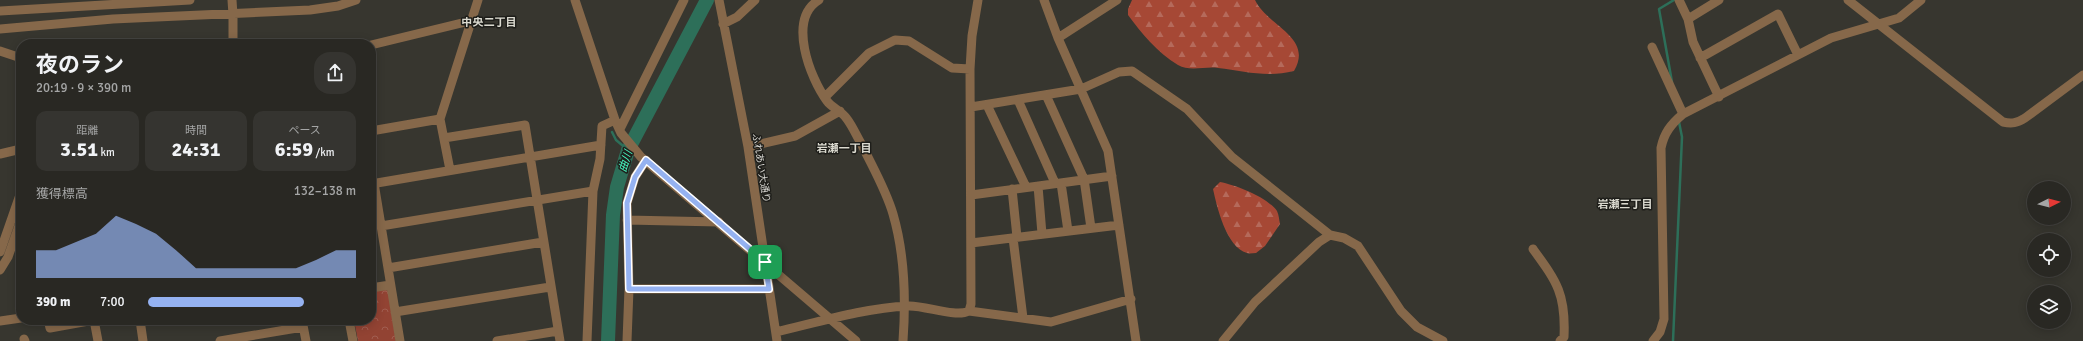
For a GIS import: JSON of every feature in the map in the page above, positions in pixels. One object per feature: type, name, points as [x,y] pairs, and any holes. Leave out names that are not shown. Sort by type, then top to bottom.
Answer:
[{"type":"street","points":[[0,10],[190,0]]},
{"type":"street","points":[[232,0],[234,15],[232,39]]},
{"type":"street","points":[[0,29],[113,19],[234,15],[326,8],[356,0]]},
{"type":"street","points":[[450,170],[440,119],[470,21],[478,0]]},
{"type":"street","points":[[575,0],[620,131],[643,158],[856,341]]},
{"type":"street","points":[[620,131],[684,0]]},
{"type":"street","name":"ふれあい大通り","points":[[719,0],[748,147],[776,337]]},
{"type":"street","points":[[723,24],[737,17],[755,0]]},
{"type":"street","points":[[819,0],[808,8],[805,15],[803,33],[809,67],[828,103],[840,111],[847,119],[877,175],[893,214],[902,256],[906,306],[903,341]]},
{"type":"street","points":[[969,311],[971,304],[970,69],[972,36],[978,0]]},
{"type":"street","points":[[1044,0],[1058,38],[1108,151],[1136,341]]},
{"type":"street","points":[[1058,38],[1117,0]]},
{"type":"street","points":[[1679,0],[1688,19],[1693,42],[1719,97]]},
{"type":"street","points":[[1688,19],[1719,0]]},
{"type":"street","points":[[1848,0],[1995,116],[2010,124],[2018,123],[2083,75]]},
{"type":"street","points":[[1653,341],[1660,332],[1664,319],[1661,148],[1666,132],[1683,114],[1719,97],[1831,38],[1898,18],[1921,0]]},
{"type":"street","points":[[113,4],[113,19]]},
{"type":"street","points":[[1700,58],[1778,14],[1798,56]]},
{"type":"street","points":[[376,44],[470,21]]},
{"type":"street","points":[[825,97],[869,52],[895,40],[910,41],[952,68],[970,69]]},
{"type":"street","points":[[1652,47],[1683,114]]},
{"type":"street","points":[[0,51],[16,56]]},
{"type":"street","points":[[971,107],[1081,89],[1119,72],[1132,72],[1139,75],[1187,109],[1232,157],[1330,235],[1344,238],[1358,246],[1401,311],[1418,327],[1443,341]]},
{"type":"street","points":[[1046,95],[1084,179],[1091,228]]},
{"type":"street","points":[[1018,100],[1058,183],[1068,231]]},
{"type":"street","points":[[987,104],[1026,187]]},
{"type":"street","points":[[748,147],[794,136],[840,111]]},
{"type":"street","points":[[376,130],[440,119]]},
{"type":"street","points":[[587,341],[593,191],[601,145],[602,126],[616,120]]},
{"type":"street","points":[[444,138],[525,125],[550,287],[560,341]]},
{"type":"street","points":[[376,183],[601,145]]},
{"type":"street","points":[[0,154],[16,150]]},
{"type":"street","points":[[627,341],[629,289],[627,203],[630,188],[643,158]]},
{"type":"street","points":[[971,195],[1112,176]]},
{"type":"street","points":[[1038,186],[1042,234]]},
{"type":"street","points":[[1012,189],[1023,318]]},
{"type":"street","points":[[381,226],[593,191]]},
{"type":"street","points":[[376,203],[400,341]]},
{"type":"street","points":[[0,252],[16,206]]},
{"type":"street","points":[[627,220],[719,222]]},
{"type":"street","points":[[971,243],[1118,225]]},
{"type":"street","points":[[1223,341],[1255,302],[1319,242],[1330,235]]},
{"type":"street","points":[[0,270],[16,240]]},
{"type":"street","points":[[388,268],[543,242]]},
{"type":"street","points":[[1533,249],[1556,280],[1562,297],[1565,323],[1564,337],[1560,341]]},
{"type":"street","points":[[376,287],[390,285]]},
{"type":"street","points":[[395,312],[550,287]]},
{"type":"street","points":[[629,289],[769,289]]},
{"type":"street","points":[[776,337],[832,320],[906,306],[961,313],[969,311],[979,314],[1051,322],[1131,299]]},
{"type":"street","points":[[0,321],[16,319]]},
{"type":"street","points":[[49,325],[50,328],[66,325]]},
{"type":"street","points":[[95,325],[98,341]]},
{"type":"street","points":[[141,325],[143,341]]},
{"type":"street","points":[[220,341],[298,325]]},
{"type":"street","points":[[303,325],[306,341]]},
{"type":"street","points":[[350,325],[352,341]]},
{"type":"street","points":[[497,341],[558,331]]},
{"type":"green space","points":[[1132,0],[1255,0],[1261,9],[1294,40],[1298,49],[1299,59],[1294,71],[1274,74],[1213,68],[1183,67],[1170,60],[1144,36],[1133,22],[1128,15],[1128,9]]},
{"type":"green space","points":[[1220,182],[1259,196],[1277,211],[1280,224],[1265,246],[1256,253],[1248,253],[1240,249],[1233,243],[1228,235],[1220,216],[1213,189]]},
{"type":"green space","points":[[385,289],[388,291],[396,341],[358,341],[355,325],[376,325],[376,290]]},
{"type":"waterway","name":"曲川","points":[[608,341],[613,215],[617,187],[628,150],[707,0]]},
{"type":"waterway","points":[[1672,82],[1659,9],[1674,0]]},
{"type":"waterway","points":[[1673,341],[1682,137],[1679,122]]},
{"type":"waterway","points":[[612,132],[616,140],[628,150]]},
{"type":"district","name":"中央二丁目","points":[[489,22]]},
{"type":"district","name":"岩瀬一丁目","points":[[844,148]]},
{"type":"district","name":"岩瀬三丁目","points":[[1625,204]]},
{"type":"route","points":[[646,160],[719,222],[765,262],[769,289],[629,289],[627,203],[630,188],[646,160]]}]
